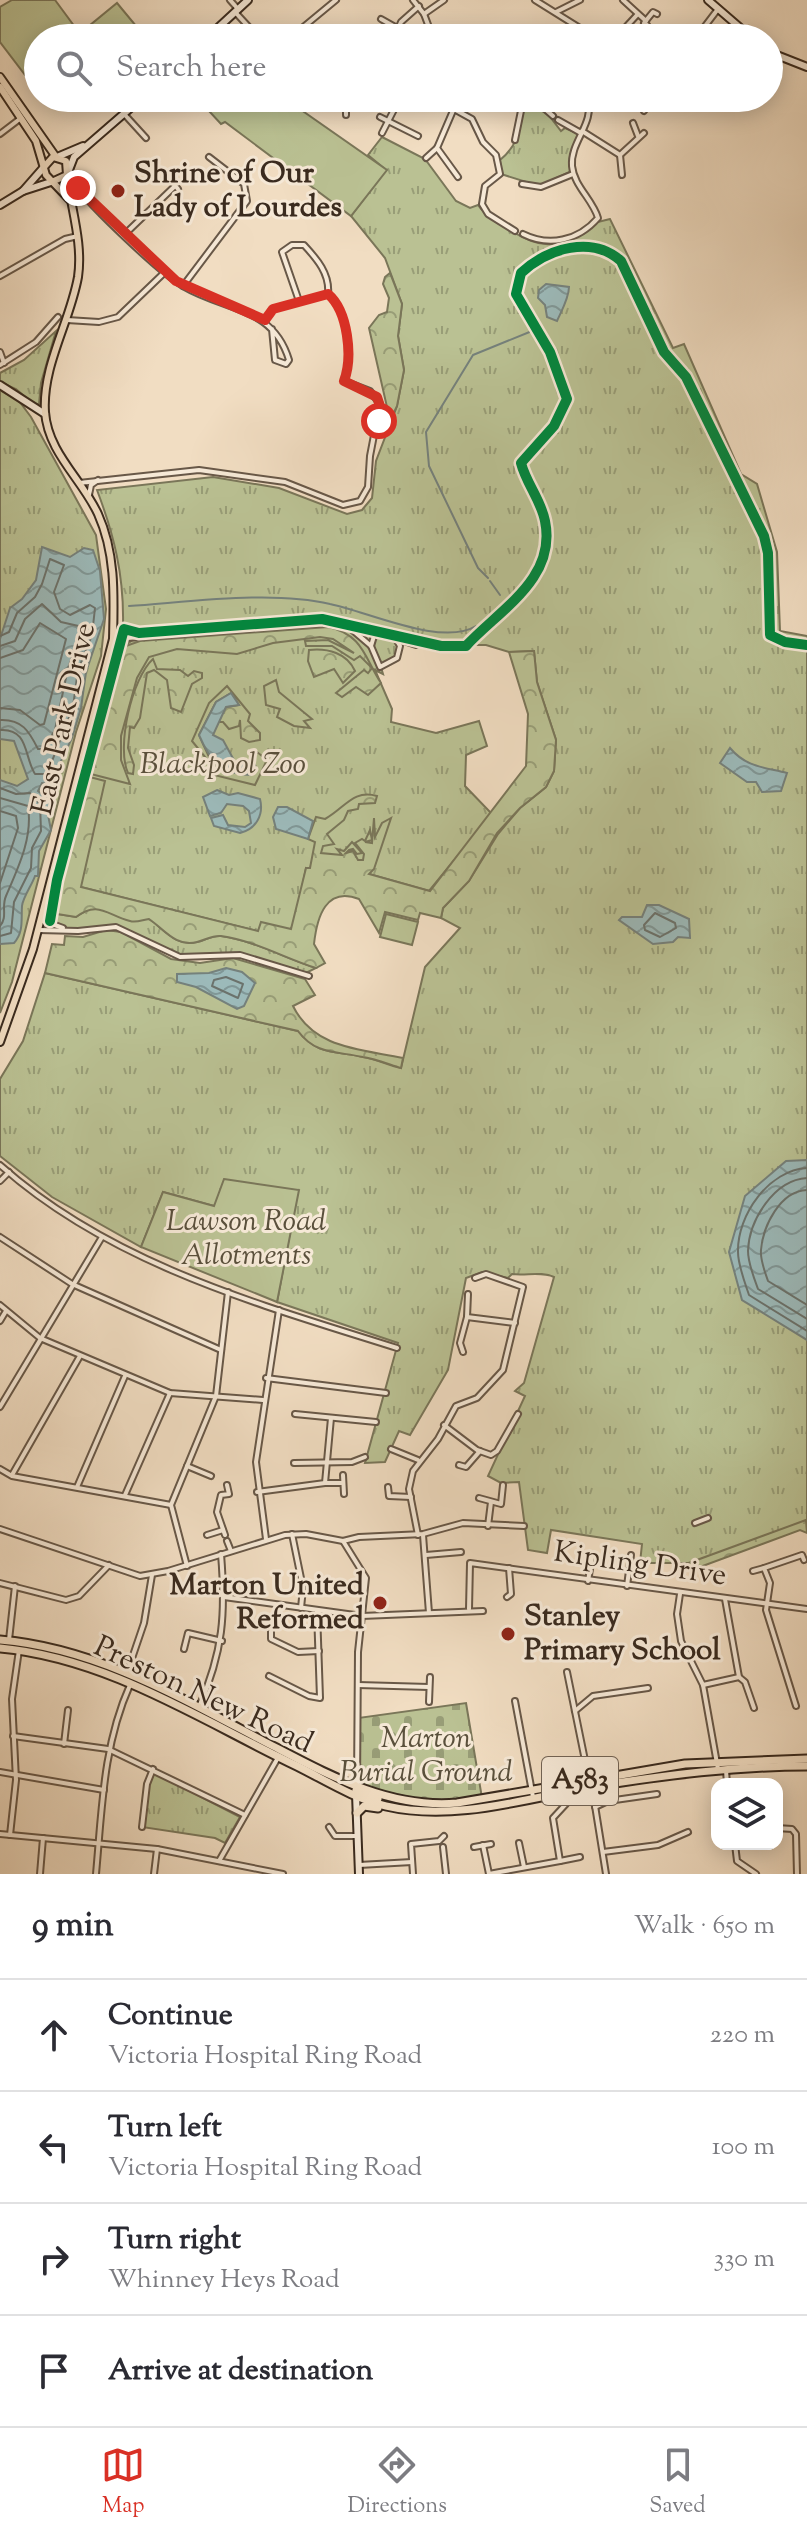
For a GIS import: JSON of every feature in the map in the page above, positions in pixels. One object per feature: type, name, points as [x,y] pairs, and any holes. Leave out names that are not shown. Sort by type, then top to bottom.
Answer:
[{"type":"highway","name":"Preston New Road","points":[[0,1640],[80,1656],[127,1673],[280,1754],[356,1791],[402,1809],[440,1812],[490,1800]]},
{"type":"highway","name":"Preston New Road","points":[[0,1648],[68,1659],[197,1711]]},
{"type":"highway","name":"Preston New Road","points":[[280,1754],[324,1771],[356,1791],[424,1805],[490,1800],[721,1764],[807,1759]]},
{"type":"highway","name":"Preston New Road","points":[[721,1764],[807,1766]]},
{"type":"highway","name":"A583","points":[[357,1813],[364,1806],[401,1813],[440,1812]]},
{"type":"main road","points":[[222,24],[248,0]]},
{"type":"main road","points":[[708,0],[736,24]]},
{"type":"main road","points":[[783,58],[807,67]]},
{"type":"main road","points":[[0,77],[24,111]]},
{"type":"main road","points":[[0,87],[28,129],[46,175],[69,199]]},
{"type":"main road","points":[[24,112],[56,157],[66,161],[68,172]]},
{"type":"main road","points":[[0,205],[23,191],[54,181],[68,172],[74,157],[128,112]]},
{"type":"main road","points":[[23,191],[48,160],[87,145]]},
{"type":"main road","name":"East Park Drive","points":[[0,1042],[38,929],[113,632],[112,566],[103,529],[89,498],[55,446],[45,414],[48,378],[62,319],[69,310],[78,271],[78,236],[69,199],[68,172]]},
{"type":"main road","points":[[0,385],[45,414]]},
{"type":"main road","points":[[356,1791],[359,1874]]},
{"type":"street","points":[[230,0],[248,24]]},
{"type":"street","points":[[307,24],[336,0],[341,7]]},
{"type":"street","points":[[413,0],[428,24]]},
{"type":"street","points":[[535,0],[573,24]]},
{"type":"street","points":[[554,13],[580,0]]},
{"type":"street","points":[[623,0],[646,23],[653,12],[657,14]]},
{"type":"street","points":[[424,14],[444,1],[449,6]]},
{"type":"street","points":[[401,24],[419,6]]},
{"type":"street","points":[[707,24],[718,9]]},
{"type":"street","points":[[629,24],[637,15]]},
{"type":"street","points":[[381,19],[390,24]]},
{"type":"street","points":[[382,133],[393,112]]},
{"type":"street","points":[[426,158],[437,148],[452,112]]},
{"type":"street","points":[[463,112],[472,119],[499,164],[500,174],[486,184],[482,196],[486,211],[515,231]]},
{"type":"street","points":[[515,140],[519,112]]},
{"type":"street","points":[[548,112],[553,116]]},
{"type":"street","points":[[523,234],[548,243],[573,235],[596,222],[597,214],[573,174],[572,155],[589,112]]},
{"type":"street","points":[[125,115],[146,138]]},
{"type":"street","points":[[380,117],[418,136]]},
{"type":"street","points":[[0,134],[22,118]]},
{"type":"street","points":[[558,120],[620,155],[626,173]]},
{"type":"street","points":[[633,123],[638,136]]},
{"type":"street","points":[[620,155],[644,133]]},
{"type":"street","points":[[437,148],[458,177]]},
{"type":"street","points":[[183,286],[247,201],[244,184],[209,157]]},
{"type":"street","points":[[68,172],[78,188],[183,286],[265,320],[284,341],[289,360],[286,364],[278,363],[274,358],[272,329]]},
{"type":"street","points":[[522,184],[541,187],[573,174]]},
{"type":"street","points":[[125,234],[175,186]]},
{"type":"street","points":[[475,194],[482,196]]},
{"type":"street","points":[[0,276],[65,239],[78,236]]},
{"type":"street","points":[[79,483],[199,470],[296,485],[343,505],[360,501],[368,487],[380,404],[370,391],[344,381],[348,366],[345,329],[339,307],[328,294],[328,280],[318,261],[304,245],[292,245],[282,252],[299,301]]},
{"type":"street","points":[[0,352],[2,364],[36,342],[62,319],[104,322],[123,314],[165,272]]},
{"type":"street","points":[[265,320],[273,309],[328,294]]},
{"type":"street","points":[[69,310],[85,321]]},
{"type":"street","points":[[89,498],[91,485],[100,479]]},
{"type":"street","points":[[113,632],[127,638],[315,623],[340,624],[416,644],[400,650]]},
{"type":"street","points":[[340,624],[358,633],[371,646],[380,667],[395,661],[400,650],[396,638]]},
{"type":"street","points":[[371,646],[374,636],[382,634]]},
{"type":"street","points":[[110,650],[127,638]]},
{"type":"street","points":[[40,920],[65,929]]},
{"type":"street","points":[[38,929],[116,927],[180,957],[240,955],[309,976]]},
{"type":"street","points":[[0,1165],[102,1237],[157,1265],[279,1310],[397,1348]]},
{"type":"street","points":[[0,1181],[9,1172]]},
{"type":"street","points":[[0,1237],[72,1284],[221,1350]]},
{"type":"street","points":[[0,1407],[102,1237]]},
{"type":"street","points":[[429,1613],[426,1555],[409,1483],[418,1460],[438,1439],[456,1406],[477,1398],[503,1370],[523,1287],[486,1274],[475,1278]]},
{"type":"street","points":[[187,1566],[171,1505],[216,1396],[228,1292]]},
{"type":"street","points":[[463,1352],[460,1343],[467,1317],[468,1294]]},
{"type":"street","points":[[0,1305],[40,1338],[170,1393],[263,1400]]},
{"type":"street","points":[[266,1539],[257,1492],[256,1462],[266,1378],[279,1310]]},
{"type":"street","points":[[0,1321],[6,1311]]},
{"type":"street","points":[[467,1317],[515,1323]]},
{"type":"street","points":[[12,1476],[80,1356]]},
{"type":"street","points":[[76,1488],[125,1376]]},
{"type":"street","points":[[266,1378],[386,1393]]},
{"type":"street","points":[[125,1495],[170,1393]]},
{"type":"street","points":[[295,1414],[376,1422]]},
{"type":"street","points":[[444,1425],[480,1451],[491,1455],[497,1451],[518,1414]]},
{"type":"street","points":[[325,1483],[331,1418]]},
{"type":"street","points":[[391,1449],[406,1452],[418,1460]]},
{"type":"street","points":[[459,1465],[469,1465],[480,1451]]},
{"type":"street","points":[[294,1463],[352,1462],[365,1457]]},
{"type":"street","points":[[187,1466],[211,1476]]},
{"type":"street","points":[[0,1469],[12,1476],[171,1505]]},
{"type":"street","points":[[343,1475],[344,1494]]},
{"type":"street","points":[[257,1492],[343,1483]]},
{"type":"street","points":[[227,1485],[229,1494],[221,1495],[217,1512],[231,1551]]},
{"type":"street","points":[[479,1498],[501,1504],[503,1485]]},
{"type":"street","points":[[388,1487],[389,1496],[411,1497]]},
{"type":"street","points":[[488,1526],[491,1502]]},
{"type":"street","points":[[695,1523],[708,1518]]},
{"type":"street","points":[[0,1529],[134,1575],[152,1575],[266,1539],[292,1534],[343,1541],[359,1537],[421,1535],[463,1523],[524,1526]]},
{"type":"street","points":[[292,1534],[303,1588],[301,1608]]},
{"type":"street","points":[[207,1535],[225,1536]]},
{"type":"street","points":[[343,1541],[366,1578],[358,1685],[356,1791]]},
{"type":"street","points":[[426,1555],[461,1552]]},
{"type":"street","points":[[197,1711],[216,1669],[222,1641],[224,1597],[221,1554]]},
{"type":"street","points":[[627,1586],[631,1555]]},
{"type":"street","points":[[754,1569],[802,1555],[804,1560]]},
{"type":"street","points":[[588,1581],[592,1557]]},
{"type":"street","name":"Kipling Drive","points":[[469,1609],[467,1563],[807,1609]]},
{"type":"street","points":[[0,1583],[66,1600],[79,1596],[109,1565]]},
{"type":"street","points":[[509,1568],[511,1595]]},
{"type":"street","points":[[764,1568],[770,1583],[766,1610],[796,1706]]},
{"type":"street","points":[[127,1673],[144,1623],[152,1575]]},
{"type":"street","points":[[9,1641],[15,1586]]},
{"type":"street","points":[[680,1594],[677,1614],[681,1641],[703,1685],[725,1778]]},
{"type":"street","points":[[224,1597],[362,1616],[469,1609],[483,1611]]},
{"type":"street","points":[[725,1599],[739,1677],[745,1682],[754,1708]]},
{"type":"street","points":[[269,1676],[309,1696],[320,1698],[317,1611]]},
{"type":"street","points":[[271,1631],[271,1639],[298,1652],[319,1651]]},
{"type":"street","points":[[184,1649],[188,1633],[222,1641]]},
{"type":"street","points":[[10,1835],[15,1775],[12,1699],[19,1649]]},
{"type":"street","points":[[567,1672],[591,1783],[606,1874]]},
{"type":"street","points":[[429,1702],[430,1677]]},
{"type":"street","points":[[703,1685],[739,1677]]},
{"type":"street","points":[[96,1874],[108,1749],[130,1683]]},
{"type":"street","points":[[358,1685],[429,1687]]},
{"type":"street","points":[[575,1711],[593,1696],[648,1688]]},
{"type":"street","points":[[515,1701],[532,1794]]},
{"type":"street","points":[[64,1744],[68,1710]]},
{"type":"street","points":[[13,1736],[108,1749],[245,1815]]},
{"type":"street","points":[[219,1861],[280,1754]]},
{"type":"street","points":[[142,1827],[147,1784],[153,1769]]},
{"type":"street","points":[[0,1772],[104,1790]]},
{"type":"street","points":[[595,1807],[608,1801],[654,1795],[651,1788]]},
{"type":"street","points":[[560,1861],[553,1818],[566,1804],[566,1789]]},
{"type":"street","points":[[329,1827],[335,1836],[357,1836]]},
{"type":"street","points":[[783,1828],[792,1829],[796,1834],[797,1874]]},
{"type":"street","points":[[603,1852],[658,1845],[688,1832]]},
{"type":"street","points":[[0,1834],[157,1849],[283,1874]]},
{"type":"street","points":[[413,1874],[411,1841],[439,1841],[444,1836]]},
{"type":"street","points":[[40,1874],[43,1838]]},
{"type":"street","points":[[519,1843],[524,1867]]},
{"type":"street","points":[[474,1847],[491,1844]]},
{"type":"street","points":[[483,1845],[489,1874],[580,1857]]},
{"type":"street","points":[[154,1874],[157,1849]]},
{"type":"street","points":[[436,1854],[444,1850],[446,1874]]},
{"type":"street","points":[[733,1866],[737,1861],[736,1850]]},
{"type":"street","points":[[737,1861],[756,1874]]},
{"type":"street","points":[[359,1865],[412,1862]]},
{"type":"green space","points":[[12,0],[55,0],[73,24],[24,24],[24,74],[0,42],[0,7]]},
{"type":"green space","points":[[117,3],[134,24],[91,24]]},
{"type":"green space","points":[[210,112],[304,112],[387,170],[351,216],[225,122],[221,124]]},
{"type":"green space","points":[[523,112],[546,112],[561,131],[565,128],[579,134],[572,152],[572,171],[539,186],[501,174],[500,160],[515,142]]},
{"type":"green space","points":[[382,137],[425,159],[456,201],[470,208],[478,205],[485,214],[530,241],[555,244],[595,223],[610,219],[673,348],[684,344],[741,474],[757,484],[777,552],[780,631],[807,636],[807,1530],[805,1524],[694,1563],[640,1563],[642,1544],[551,1530],[547,1553],[528,1550],[519,1482],[501,1483],[488,1476],[525,1396],[515,1391],[524,1383],[554,1277],[512,1274],[508,1278],[482,1272],[466,1278],[448,1370],[410,1435],[399,1431],[385,1462],[365,1463],[398,1343],[277,1302],[298,1190],[214,1206],[163,1192],[141,1247],[52,1197],[0,1156],[0,1079],[23,1041],[45,973],[298,1031],[319,1048],[401,1068],[425,967],[460,928],[441,918],[443,908],[469,881],[498,834],[520,808],[546,787],[554,771],[556,740],[537,682],[534,651],[509,652],[486,645],[447,645],[369,625],[324,618],[145,631],[130,630],[123,624],[117,556],[97,490],[213,477],[279,488],[347,514],[362,510],[372,498],[376,461],[397,406],[404,370],[398,336],[402,304],[385,258],[351,216],[386,170],[368,155]]},
{"type":"green space","points":[[390,273],[402,304],[398,336],[404,370],[397,406],[383,436],[387,407],[369,328],[379,315],[387,312],[389,298],[383,284]]},
{"type":"green space","points":[[56,331],[41,383],[39,404],[35,405],[16,389],[0,382],[0,373],[24,360]]},
{"type":"green space","points":[[0,390],[19,401],[31,417],[96,535],[106,609],[101,656],[76,732],[12,982],[0,1013]]},
{"type":"green space","name":"Blackpool Zoo","points":[[324,623],[396,638],[399,644],[395,661],[381,667],[383,674],[375,670],[392,709],[391,722],[436,733],[479,721],[487,746],[466,755],[465,786],[492,814],[429,891],[313,858],[310,869],[306,868],[295,922],[285,938],[81,887],[77,889],[84,780],[123,647],[134,639]]},
{"type":"green space","points":[[328,627],[349,635],[366,657],[381,683],[368,695],[356,687],[342,697],[336,693],[364,670],[368,673],[372,668],[360,656],[354,660],[332,646],[306,646],[305,641],[328,640],[354,653],[333,639],[320,637],[273,643],[237,654],[177,649],[149,657],[137,678],[121,736],[121,760],[130,784],[87,773],[123,647],[140,641]]},
{"type":"green space","points":[[309,650],[336,653],[347,660],[355,671],[343,683],[334,669],[314,677],[308,661]]},
{"type":"green space","points":[[534,651],[537,682],[556,740],[554,771],[546,787],[520,808],[497,833],[469,881],[443,908],[441,918],[420,913],[418,920],[385,912],[379,933],[359,899],[338,897],[325,906],[321,914],[314,944],[325,963],[316,968],[234,938],[218,936],[189,943],[176,940],[149,919],[132,922],[97,909],[76,917],[51,913],[86,776],[105,781],[81,887],[258,931],[261,922],[291,929],[306,868],[310,868],[315,842],[308,839],[316,817],[325,819],[355,797],[369,795],[377,796],[375,803],[359,804],[358,809],[348,811],[344,820],[327,834],[334,844],[323,846],[321,853],[342,855],[337,849],[344,851],[352,842],[362,853],[357,854],[353,849],[346,853],[353,851],[358,860],[363,860],[364,854],[355,843],[362,839],[365,841],[370,830],[372,840],[365,842],[372,843],[374,818],[375,837],[382,823],[391,818],[374,869],[369,874],[430,891],[526,766],[528,714],[509,652]]},
{"type":"green space","points":[[153,659],[157,669],[180,670],[188,676],[194,671],[202,673],[202,678],[192,684],[181,712],[171,708],[167,680],[154,670],[147,673],[140,718],[134,728],[130,727],[128,748],[134,765],[133,774],[128,773],[125,761],[128,713],[145,668]]},
{"type":"green space","points":[[276,680],[279,692],[312,719],[304,721],[310,728],[294,726],[277,717],[280,709],[266,705],[264,686]]},
{"type":"green space","points":[[227,686],[250,714],[248,721],[260,733],[260,740],[249,742],[241,738],[240,720],[239,726],[229,729],[223,722],[217,722],[226,707],[239,705],[231,693],[216,702],[199,735],[210,759],[256,768],[253,761],[257,752],[267,760],[255,785],[214,775],[210,763],[192,741],[209,703]]},
{"type":"green space","points":[[90,908],[149,919],[183,942],[218,936],[234,938],[316,968],[306,973],[240,955],[180,957],[116,927],[65,929],[50,923],[51,913],[76,917]]},
{"type":"green space","points":[[386,914],[418,922],[412,945],[380,937]]},
{"type":"green space","points":[[106,930],[121,932],[171,959],[200,963],[233,958],[305,979],[315,995],[293,1006],[313,1031],[340,1045],[403,1058],[401,1068],[319,1048],[298,1031],[45,973],[52,944],[64,945],[65,936],[83,937]]},
{"type":"green space","name":"Lawson Road Allotments","points":[[224,1179],[299,1190],[277,1302],[141,1247],[163,1192],[214,1206]]},
{"type":"green space","points":[[806,1520],[807,1533],[800,1530],[700,1567],[687,1568],[686,1564]]},
{"type":"green space","name":"Marton Burial Ground","points":[[466,1703],[482,1798],[430,1805],[357,1786],[358,1718]]},
{"type":"green space","points":[[151,1771],[240,1817],[225,1843],[215,1838],[142,1827]]},
{"type":"water","points":[[546,284],[569,287],[557,321],[547,317],[545,305],[538,298],[539,290]]},
{"type":"water","points":[[42,547],[70,557],[84,548],[93,550],[100,571],[104,619],[86,672],[81,708],[72,738],[50,784],[42,783],[38,791],[51,802],[47,810],[51,830],[39,851],[38,876],[35,876],[23,902],[21,925],[14,943],[0,944],[0,780],[17,786],[28,779],[14,741],[0,739],[0,639],[10,608],[22,599],[36,580]]},
{"type":"water","points":[[231,693],[239,705],[226,707],[213,735],[223,740],[235,762],[253,761],[256,768],[251,775],[232,772],[218,765],[199,735],[216,702]]},
{"type":"water","points":[[730,748],[749,763],[787,773],[781,791],[762,792],[756,782],[747,782],[720,763]]},
{"type":"water","points":[[217,790],[229,795],[238,793],[260,799],[260,816],[254,825],[240,833],[214,826],[211,818],[223,815],[228,825],[245,827],[251,823],[249,811],[243,806],[227,804],[221,813],[210,816],[203,797]]},
{"type":"water","points":[[278,807],[287,807],[313,821],[308,839],[276,829],[273,817]]},
{"type":"water","points":[[647,905],[659,905],[689,919],[690,938],[678,937],[673,942],[653,944],[619,920],[622,917],[642,917]]},
{"type":"water","points":[[226,968],[242,972],[255,983],[244,1006],[237,1009],[196,987],[177,982],[177,974],[209,973]]},
{"type":"water","points":[[807,1160],[807,1340],[742,1300],[729,1252],[745,1196],[786,1161]]},
{"type":"waterway","points":[[488,578],[478,568],[429,466],[426,432],[473,355],[532,331]]},
{"type":"waterway","points":[[490,581],[500,595]]},
{"type":"waterway","points":[[129,606],[230,598],[283,598],[330,604],[405,626],[444,633],[476,626]]},
{"type":"cycle path","points":[[50,921],[57,880],[124,629],[139,633],[322,619],[441,646],[466,646],[509,606],[534,577],[546,542],[545,521],[521,463],[554,426],[567,399],[550,352],[516,294],[521,273],[557,251],[597,248],[621,261],[664,352],[686,377],[764,536],[768,553],[770,635],[785,642],[807,645]]},
{"type":"place","name":"Shrine of Our Lady of Lourdes","points":[[118,191]]},
{"type":"place","name":"Marton United Reformed","points":[[380,1603]]},
{"type":"place","name":"Stanley Primary School","points":[[508,1634]]},
{"type":"route","points":[[78,188],[165,272],[189,289],[265,320],[273,309],[328,294],[339,307],[345,329],[348,366],[344,381],[374,393],[381,409],[379,421]]}]
